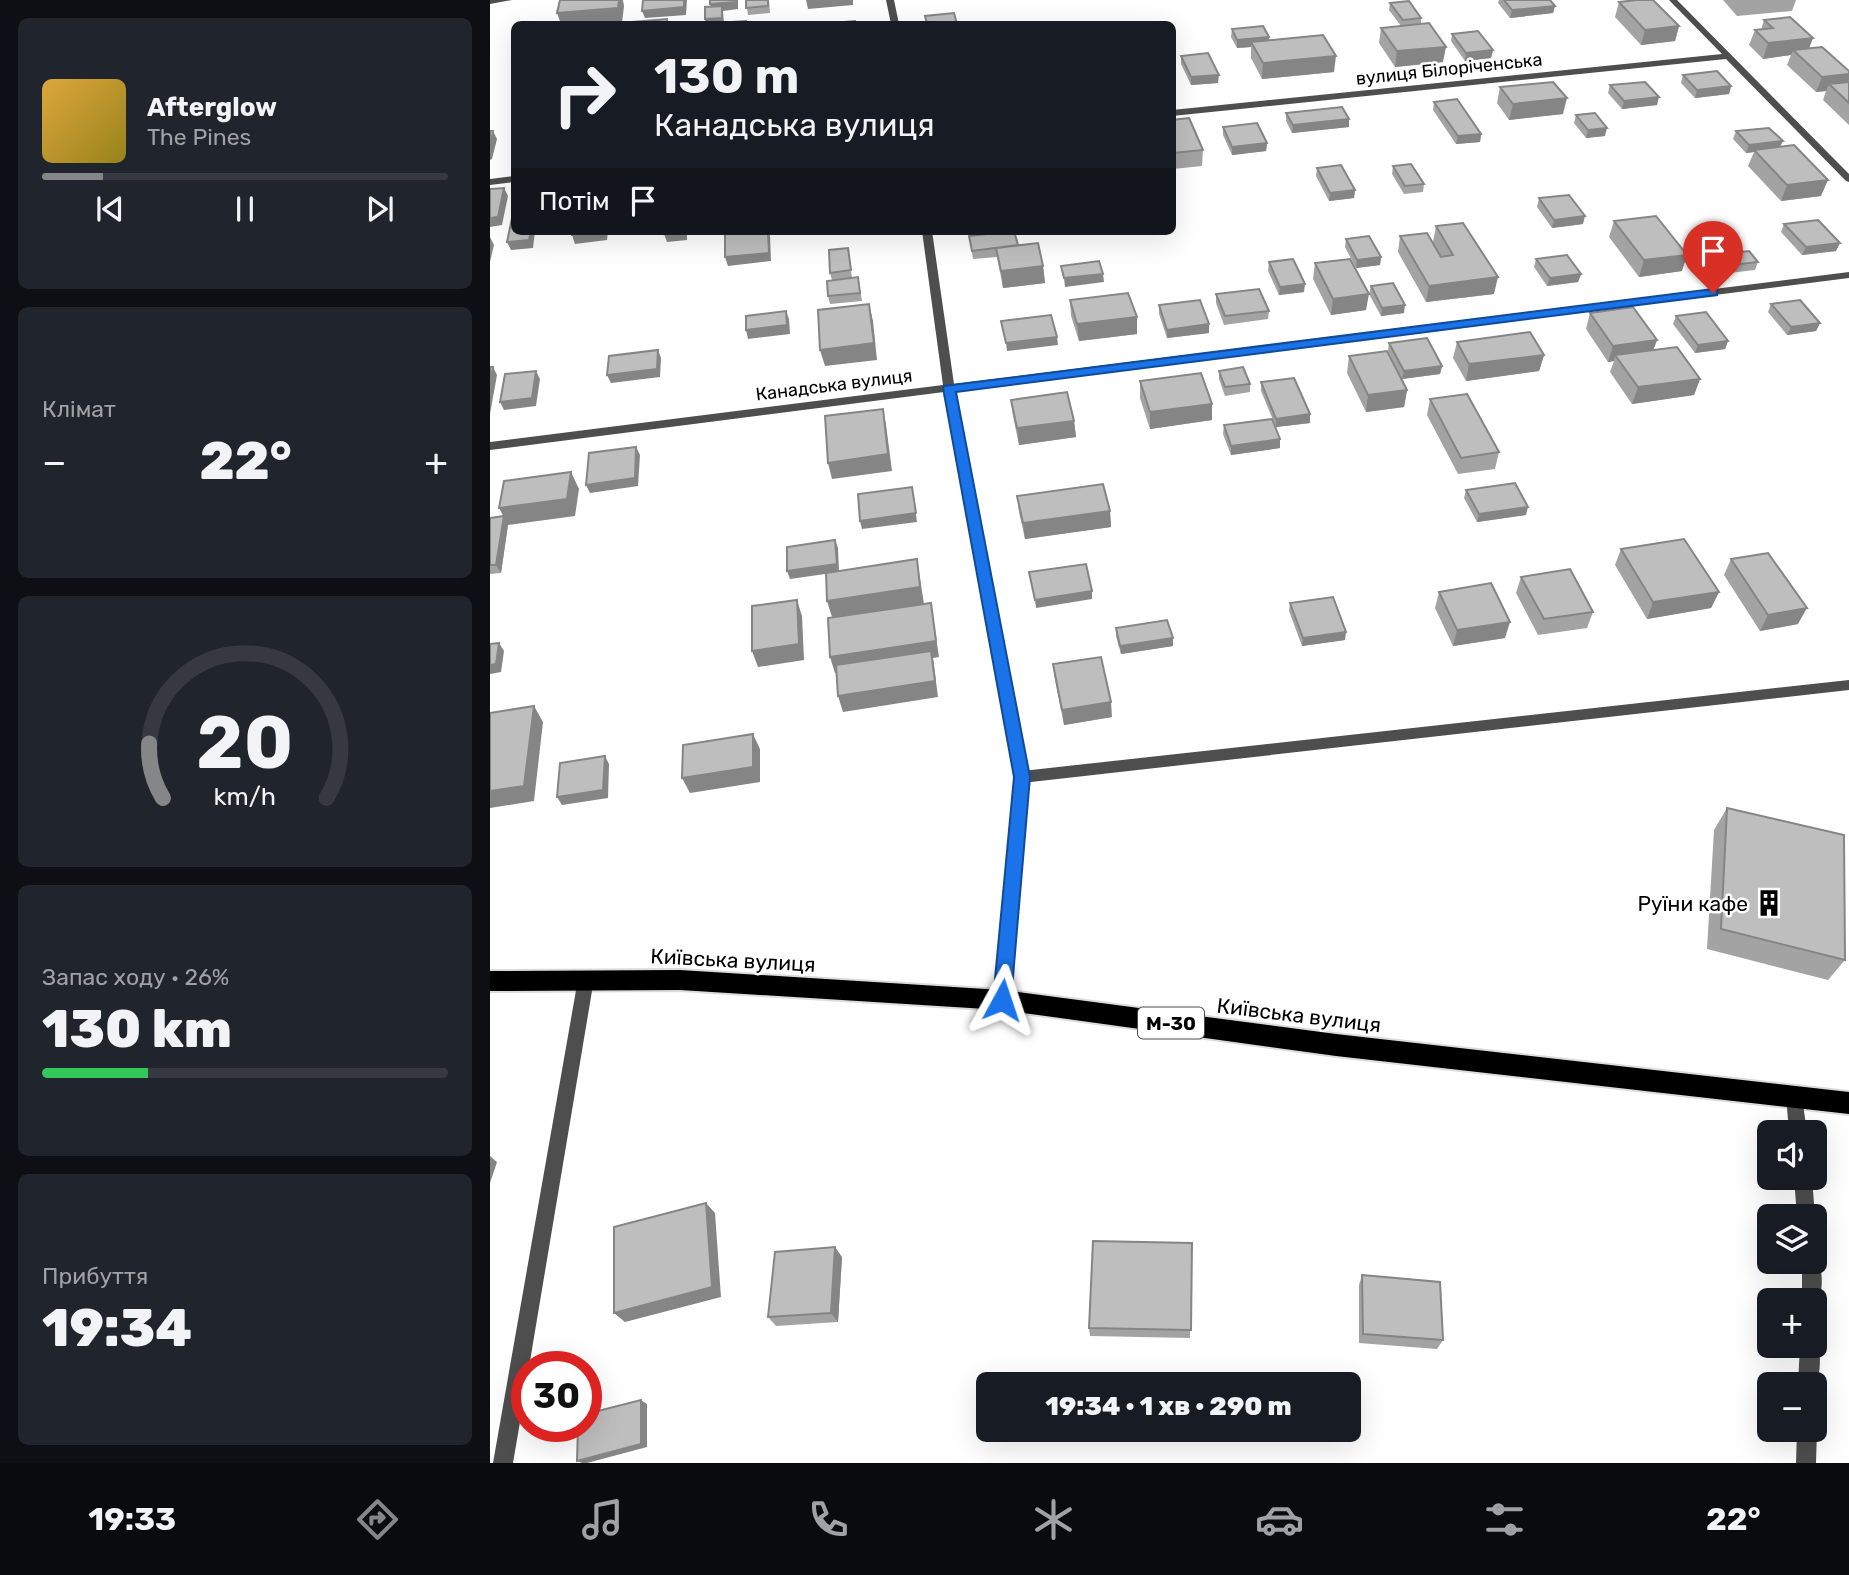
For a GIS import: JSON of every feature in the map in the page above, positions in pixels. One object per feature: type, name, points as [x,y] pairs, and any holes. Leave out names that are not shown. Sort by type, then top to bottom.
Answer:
[{"type":"highway","name":"Київська вулиця","points":[[490,981],[680,980],[1002,1000],[1336,1045],[1849,1103]]},
{"type":"street","points":[[490,2],[508,0]]},
{"type":"street","points":[[890,0],[894,21]]},
{"type":"street","points":[[1673,0],[1849,179]]},
{"type":"street","name":"вулиця Білоріченська","points":[[1176,113],[1728,56]]},
{"type":"street","points":[[490,181],[511,179]]},
{"type":"street","points":[[928,235],[949,388],[1022,777],[1002,1000]]},
{"type":"street","name":"Канадська вулиця","points":[[490,446],[1849,275]]},
{"type":"street","points":[[1022,777],[1849,685]]},
{"type":"street","points":[[503,1463],[586,979]]},
{"type":"street","points":[[1795,1096],[1797,1120]]},
{"type":"street","points":[[1805,1463],[1806,1442]]},
{"type":"building","points":[[560,0],[619,0],[618,8],[557,13]]},
{"type":"building","points":[[643,0],[684,0],[684,7],[642,11]]},
{"type":"building","points":[[710,0],[736,0],[736,2],[710,4]]},
{"type":"building","points":[[746,0],[768,0],[768,6],[746,8]]},
{"type":"building","points":[[1504,0],[1550,0],[1555,6],[1512,10]]},
{"type":"building","points":[[1653,0],[1679,26],[1645,30],[1619,2]]},
{"type":"building","points":[[1409,1],[1421,18],[1403,20],[1390,3]]},
{"type":"building","points":[[722,6],[722,18],[705,19],[705,7]]},
{"type":"building","points":[[954,13],[956,21],[926,21],[925,16]]},
{"type":"building","points":[[1790,17],[1813,38],[1768,43],[1755,30],[1773,28],[1764,20]]},
{"type":"building","points":[[1429,23],[1446,47],[1397,51],[1381,28]]},
{"type":"building","points":[[1263,26],[1269,37],[1237,40],[1232,29]]},
{"type":"building","points":[[1478,31],[1493,50],[1466,53],[1452,34]]},
{"type":"building","points":[[1323,35],[1336,56],[1263,63],[1251,42]]},
{"type":"building","points":[[1822,47],[1849,71],[1849,74],[1822,77],[1793,50]]},
{"type":"building","points":[[1208,53],[1219,75],[1191,77],[1181,56]]},
{"type":"building","points":[[1717,71],[1731,86],[1697,90],[1683,75]]},
{"type":"building","points":[[1553,82],[1567,98],[1513,104],[1500,87]]},
{"type":"building","points":[[1645,82],[1659,97],[1624,101],[1610,85]]},
{"type":"building","points":[[1849,82],[1849,103],[1829,84]]},
{"type":"building","points":[[1457,99],[1481,134],[1458,136],[1434,102]]},
{"type":"building","points":[[1342,107],[1349,119],[1293,125],[1286,113]]},
{"type":"building","points":[[1595,113],[1607,128],[1588,130],[1576,115]]},
{"type":"building","points":[[1189,118],[1203,150],[1176,153],[1176,120]]},
{"type":"building","points":[[1257,123],[1267,143],[1232,147],[1223,127]]},
{"type":"building","points":[[1769,128],[1783,141],[1749,145],[1736,131]]},
{"type":"building","points":[[1794,145],[1828,180],[1787,185],[1754,150]]},
{"type":"building","points":[[1411,164],[1424,184],[1405,186],[1393,166]]},
{"type":"building","points":[[1341,165],[1355,190],[1330,193],[1317,168]]},
{"type":"building","points":[[504,188],[498,217],[490,218],[490,189]]},
{"type":"building","points":[[1569,195],[1585,216],[1554,220],[1539,198]]},
{"type":"building","points":[[1656,216],[1687,255],[1644,260],[1614,221]]},
{"type":"building","points":[[1818,220],[1840,243],[1806,247],[1784,224]]},
{"type":"building","points":[[511,223],[511,235],[530,235],[529,240],[507,242]]},
{"type":"building","points":[[1463,223],[1498,277],[1429,286],[1400,236],[1427,233],[1441,257],[1453,255],[1436,226]]},
{"type":"building","points":[[725,235],[768,235],[769,253],[725,257]]},
{"type":"building","points":[[1015,235],[1018,245],[972,251],[969,236]]},
{"type":"building","points":[[1369,236],[1381,257],[1357,260],[1346,239]]},
{"type":"building","points":[[1038,243],[1043,266],[1001,271],[996,248]]},
{"type":"building","points":[[848,248],[851,270],[830,273],[829,250]]},
{"type":"building","points":[[1749,251],[1758,262],[1732,265],[1723,254]]},
{"type":"building","points":[[1567,255],[1581,274],[1550,278],[1536,259]]},
{"type":"building","points":[[1293,259],[1305,284],[1280,287],[1269,262]]},
{"type":"building","points":[[1350,259],[1369,294],[1333,299],[1315,263]]},
{"type":"building","points":[[1099,261],[1103,274],[1064,278],[1061,266]]},
{"type":"building","points":[[858,277],[860,293],[828,296],[827,281]]},
{"type":"building","points":[[1393,283],[1405,305],[1382,308],[1371,286]]},
{"type":"building","points":[[1259,289],[1269,311],[1225,316],[1216,294]]},
{"type":"building","points":[[1128,293],[1137,317],[1077,324],[1070,300]]},
{"type":"building","points":[[1200,300],[1209,324],[1167,330],[1159,305]]},
{"type":"building","points":[[1800,300],[1820,323],[1791,327],[1771,304]]},
{"type":"building","points":[[869,304],[874,343],[820,350],[818,310]]},
{"type":"building","points":[[1633,307],[1657,340],[1613,346],[1590,313]]},
{"type":"building","points":[[786,311],[787,325],[746,330],[746,316]]},
{"type":"building","points":[[1706,312],[1728,341],[1698,345],[1676,316]]},
{"type":"building","points":[[1051,315],[1057,337],[1006,343],[1001,321]]},
{"type":"building","points":[[1530,332],[1544,355],[1469,364],[1457,342]]},
{"type":"building","points":[[1427,338],[1442,366],[1404,371],[1389,343]]},
{"type":"building","points":[[1677,347],[1700,379],[1638,387],[1615,355]]},
{"type":"building","points":[[658,350],[657,369],[607,375],[609,356]]},
{"type":"building","points":[[1387,351],[1407,390],[1368,395],[1349,356]]},
{"type":"building","points":[[1243,367],[1250,384],[1225,387],[1219,371]]},
{"type":"building","points":[[536,371],[532,398],[500,402],[505,374]]},
{"type":"building","points":[[1201,373],[1212,404],[1150,412],[1140,381]]},
{"type":"building","points":[[1294,378],[1310,414],[1276,419],[1261,382]]},
{"type":"building","points":[[1067,392],[1074,421],[1017,428],[1011,400]]},
{"type":"building","points":[[1467,394],[1499,452],[1461,458],[1430,399]]},
{"type":"building","points":[[883,409],[888,454],[828,463],[825,416]]},
{"type":"building","points":[[1272,419],[1280,439],[1231,446],[1224,425]]},
{"type":"building","points":[[636,447],[635,478],[586,485],[589,453]]},
{"type":"building","points":[[571,472],[567,499],[499,508],[504,481]]},
{"type":"building","points":[[1515,483],[1528,507],[1479,514],[1466,490]]},
{"type":"building","points":[[1103,484],[1110,511],[1023,523],[1017,496]]},
{"type":"building","points":[[912,487],[916,513],[860,521],[858,494]]},
{"type":"building","points":[[504,516],[496,565],[490,565],[490,518]]},
{"type":"building","points":[[1684,539],[1719,592],[1653,602],[1621,549]]},
{"type":"building","points":[[835,540],[837,564],[787,571],[787,547]]},
{"type":"building","points":[[1768,553],[1807,608],[1768,615],[1731,559]]},
{"type":"building","points":[[917,559],[920,587],[827,601],[826,573]]},
{"type":"building","points":[[1086,564],[1092,591],[1035,600],[1029,572]]},
{"type":"building","points":[[1570,569],[1593,612],[1544,619],[1521,577]]},
{"type":"building","points":[[1491,583],[1510,622],[1457,630],[1439,592]]},
{"type":"building","points":[[1333,597],[1346,632],[1303,638],[1290,603]]},
{"type":"building","points":[[797,600],[799,644],[752,651],[752,606]]},
{"type":"building","points":[[931,603],[936,641],[830,657],[828,618]]},
{"type":"building","points":[[1167,620],[1173,638],[1120,646],[1116,628]]},
{"type":"building","points":[[499,643],[496,664],[490,665],[490,644]]},
{"type":"building","points":[[931,651],[935,681],[838,696],[836,665]]},
{"type":"building","points":[[1101,657],[1111,702],[1062,710],[1053,664]]},
{"type":"building","points":[[534,706],[524,786],[490,791],[490,713]]},
{"type":"building","points":[[753,734],[753,767],[682,778],[683,745]]},
{"type":"building","points":[[605,756],[603,790],[557,797],[560,763]]},
{"type":"building","name":"Руїни кафе","points":[[1727,808],[1844,835],[1845,960],[1721,929]]},
{"type":"building","points":[[706,1203],[712,1287],[614,1313],[614,1227]]},
{"type":"building","points":[[1093,1241],[1192,1243],[1191,1330],[1089,1328]]},
{"type":"building","points":[[835,1247],[831,1313],[768,1317],[775,1252]]},
{"type":"building","points":[[1362,1275],[1440,1282],[1443,1340],[1363,1334]]},
{"type":"building","points":[[641,1400],[641,1444],[577,1461],[578,1442],[602,1442],[602,1410]]},
{"type":"place","name":"Руїни кафе","points":[[1769,903]]},
{"type":"route","points":[[1002,1000],[1022,777],[949,388],[1713,293]]}]
